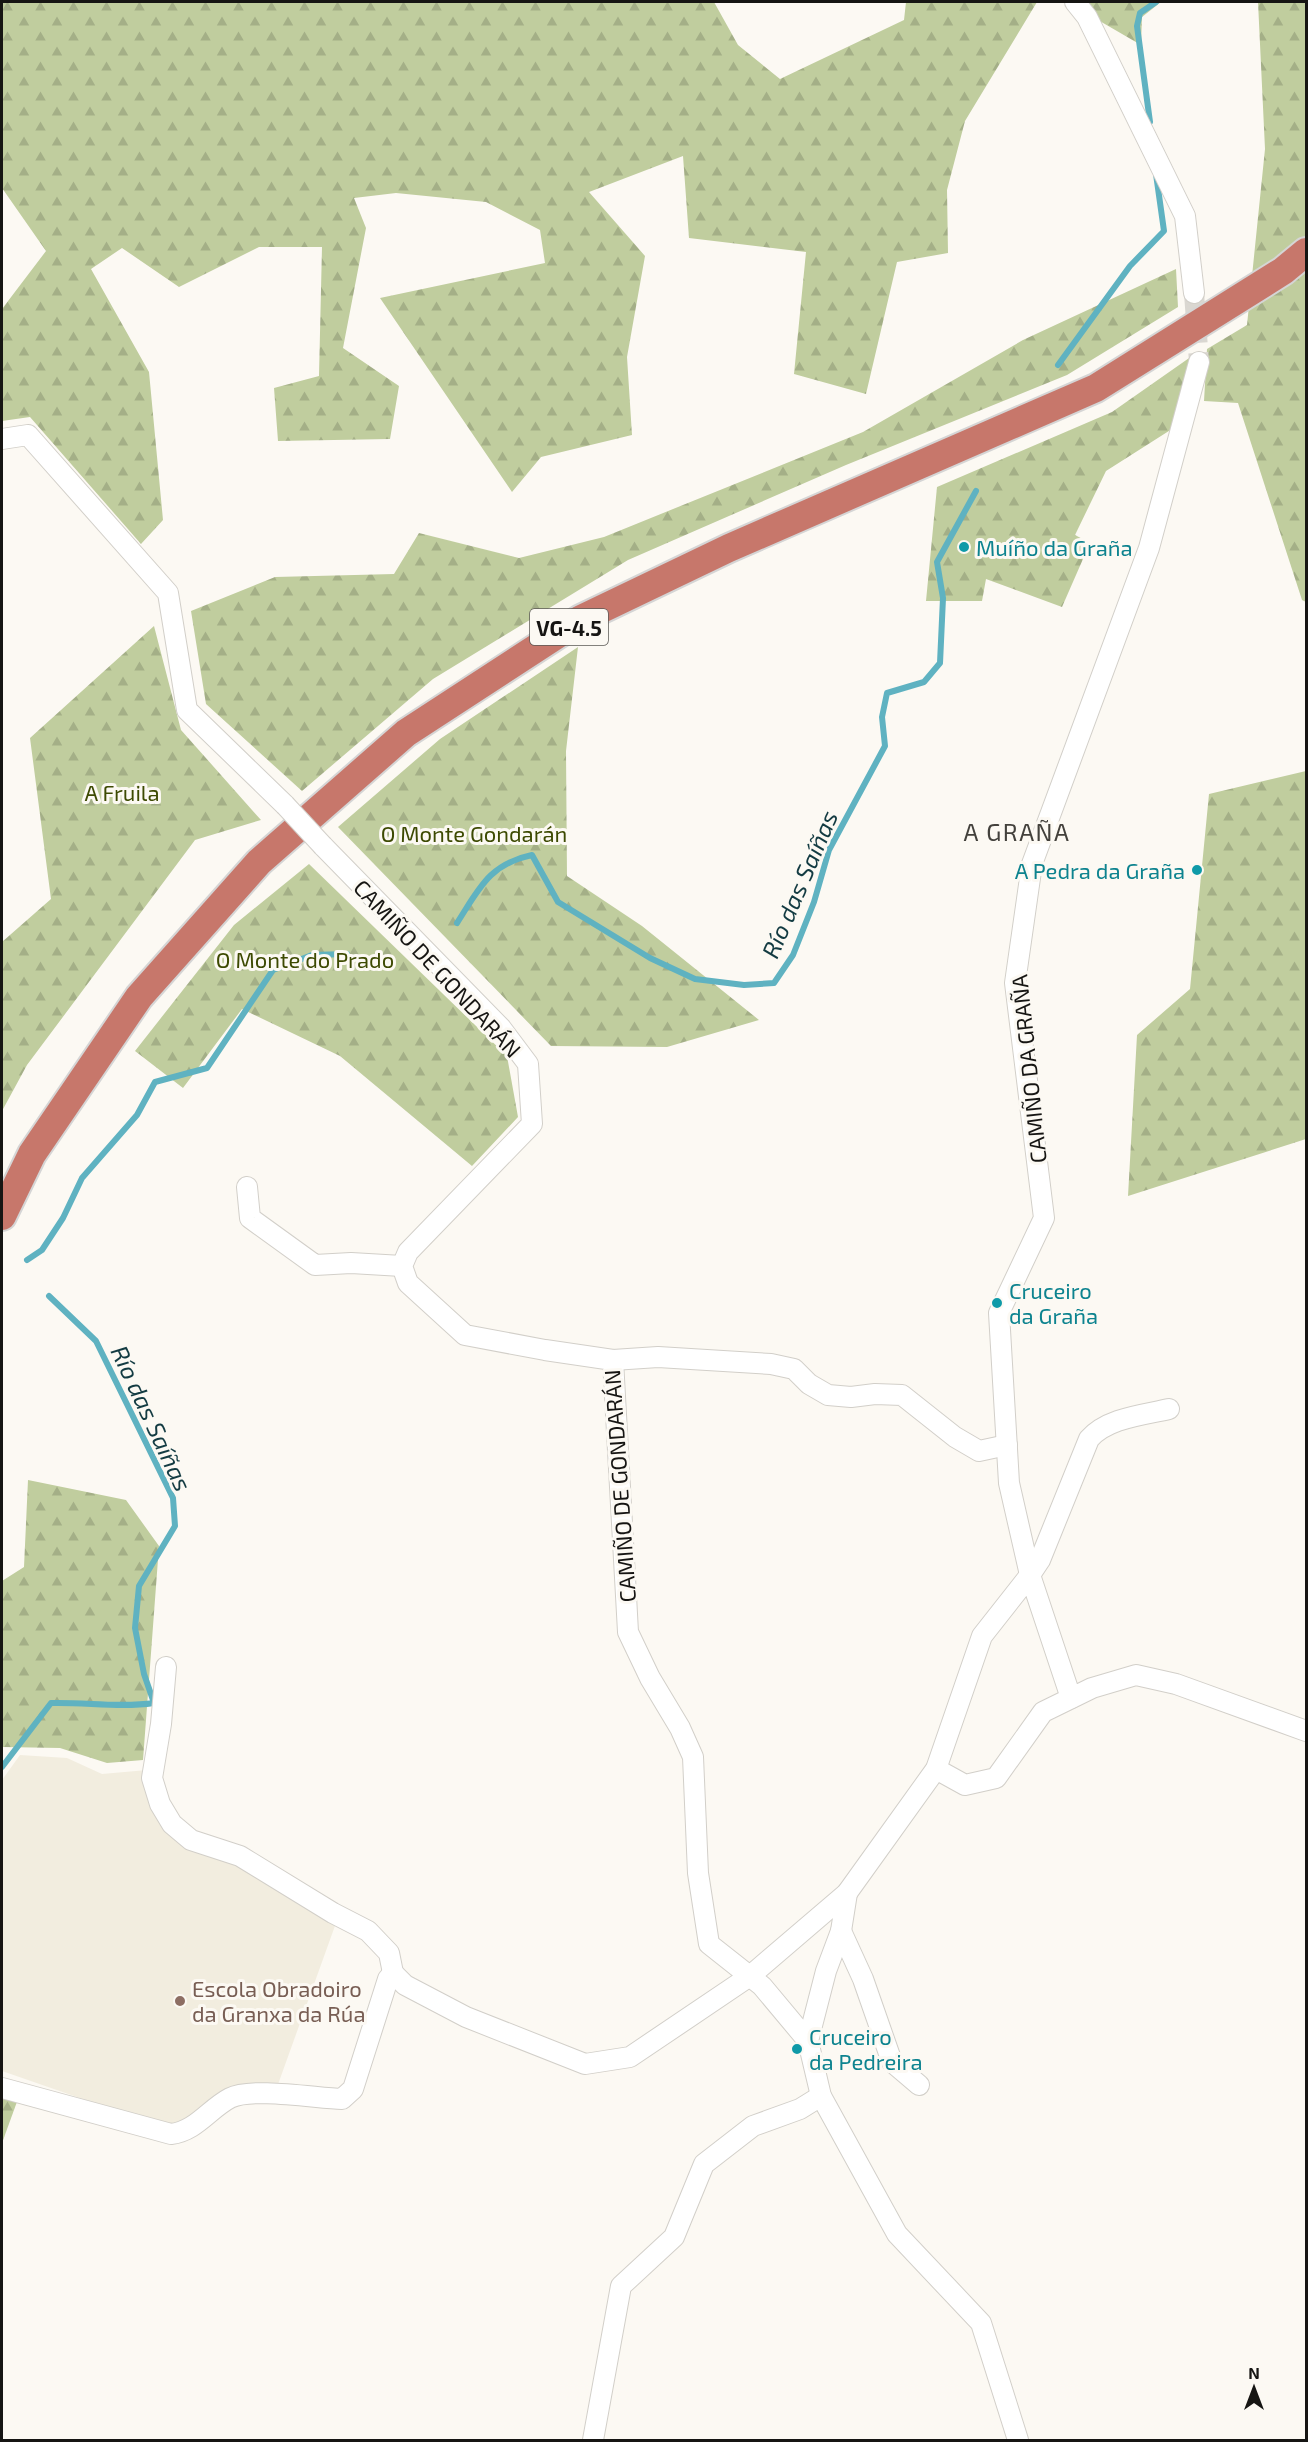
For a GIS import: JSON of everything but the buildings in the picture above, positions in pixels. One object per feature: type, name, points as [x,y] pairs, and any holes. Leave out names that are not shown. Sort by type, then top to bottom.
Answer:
[{"type":"highway","name":"VG-4.5","points":[[2,1216],[32,1154],[139,996],[259,862],[406,733],[581,619],[729,548],[1096,388],[1283,271],[1306,252]]},
{"type":"street","points":[[1075,2],[1087,17],[1185,216],[1194,292]]},
{"type":"street","name":"CAMIÑO DA GRAÑA","points":[[1071,1698],[1030,1575],[1009,1483],[999,1313],[1044,1218],[1016,983],[1032,864],[1149,548],[1199,362]]},
{"type":"street","name":"CAMIÑO DE GONDARÁN","points":[[2,439],[28,435],[168,593],[187,710],[285,805],[501,1028],[528,1064],[532,1124],[408,1252],[402,1266],[408,1283],[465,1335],[613,1360],[628,1632],[650,1678],[680,1728],[693,1757],[698,1873],[709,1944],[750,1976],[776,2002],[808,2041]]},
{"type":"street","points":[[247,1187],[250,1218],[315,1265],[351,1263],[402,1266]]},
{"type":"street","points":[[613,1360],[658,1357],[771,1364],[794,1369],[810,1384],[828,1395],[851,1397],[875,1394],[902,1395],[955,1437],[979,1450],[1007,1444]]},
{"type":"street","points":[[166,1667],[161,1724],[152,1778],[160,1804],[172,1824],[191,1840],[240,1856],[333,1913],[368,1931],[389,1953],[393,1973],[405,1985],[466,2017],[585,2064],[630,2057],[750,1976],[847,1893],[936,1769],[982,1636],[1040,1560],[1089,1439],[1097,1430],[1117,1421],[1169,1409]]},
{"type":"street","points":[[936,1769],[965,1785],[996,1778],[1042,1712],[1092,1688],[1136,1675],[1176,1684],[1306,1731]]},
{"type":"street","points":[[847,1893],[841,1931],[826,1971],[808,2041],[821,2096],[897,2234],[981,2323],[1018,2440]]},
{"type":"street","points":[[841,1931],[863,1979],[892,2062],[919,2085]]},
{"type":"street","points":[[2,2088],[171,2134],[180,2133],[197,2124],[231,2098],[251,2093],[342,2099],[354,2089],[388,1979],[393,1973]]},
{"type":"street","points":[[593,2440],[621,2286],[674,2237],[704,2164],[753,2126],[800,2109],[821,2096]]},
{"type":"shaded area","name":"Escola Obradoiro da Granxa da Rúa","points":[[20,1755],[67,1758],[102,1774],[147,1770],[156,1811],[336,1923],[276,2090],[176,2127],[152,2123],[2,2071],[2,1780]]},
{"type":"green space","points":[[2,2],[714,2],[738,45],[780,79],[904,20],[906,2],[1037,2],[965,121],[947,190],[948,253],[897,262],[866,394],[794,374],[806,252],[689,238],[683,156],[589,192],[645,256],[627,357],[632,435],[541,457],[512,492],[380,298],[545,263],[540,230],[486,202],[396,193],[354,198],[366,228],[343,348],[399,386],[390,439],[278,441],[274,388],[319,376],[322,247],[259,247],[179,287],[122,248],[91,269],[149,372],[163,520],[141,544],[30,417],[2,421],[2,309],[46,251],[2,188]]},
{"type":"green space","points":[[1067,2],[1161,2],[1142,17],[1141,45]]},
{"type":"green space","points":[[1258,2],[1306,2],[1306,602],[1302,600],[1238,403],[1204,401],[1207,349],[1247,325],[1265,149]]},
{"type":"green space","points":[[1176,269],[1178,307],[1067,375],[846,465],[628,560],[433,679],[302,791],[206,704],[191,611],[275,577],[394,574],[419,533],[519,558],[604,537],[863,432],[1023,340]]},
{"type":"green space","points":[[1192,356],[1172,429],[1106,471],[1075,535],[1090,543],[1062,607],[986,579],[982,601],[926,601],[937,487],[1112,412]]},
{"type":"green space","name":"A Fruila","points":[[154,626],[181,730],[261,820],[195,840],[27,1065],[2,1111],[2,942],[51,899],[30,738]]},
{"type":"green space","name":"O Monte Gondarán","points":[[578,647],[566,751],[567,876],[642,926],[759,1020],[667,1047],[551,1046],[338,827],[440,739]]},
{"type":"green space","points":[[1306,771],[1306,1139],[1128,1196],[1137,1035],[1190,989],[1209,794]]},
{"type":"green space","name":"O Monte do Prado","points":[[309,864],[507,1056],[518,1117],[472,1166],[340,1056],[242,1009],[183,1088],[135,1051],[234,925]]},
{"type":"green space","points":[[28,1480],[126,1500],[159,1546],[143,1760],[107,1763],[60,1748],[3,1747],[2,1749],[2,1581],[24,1567]]},
{"type":"green space","points":[[2,2094],[18,2099],[2,2143]]},
{"type":"waterway","name":"Río das Saíñas","points":[[1150,122],[1137,26],[1140,13],[1156,2]]},
{"type":"waterway","name":"Río das Saíñas","points":[[1058,365],[1130,266],[1164,231],[1156,174]]},
{"type":"waterway","name":"Río das Saíñas","points":[[457,923],[479,889],[495,872],[517,859],[532,855],[558,902],[650,958],[695,979],[744,985],[774,983],[793,955],[814,902],[829,850],[885,746],[882,717],[887,693],[924,682],[940,663],[943,598],[937,562],[976,491]]},
{"type":"waterway","name":"Río das Saíñas","points":[[27,1260],[42,1250],[63,1218],[82,1178],[137,1115],[155,1082],[207,1068],[273,970],[312,955],[347,954]]},
{"type":"waterway","name":"Río das Saíñas","points":[[2,1767],[51,1703],[128,1705],[154,1703],[144,1674],[135,1628],[139,1586],[175,1526],[173,1498],[96,1341],[49,1296]]},
{"type":"tunnel","points":[[1194,293],[1199,362]]},
{"type":"place","name":"Muíño da Graña","points":[[964,547]]},
{"type":"place","name":"A Pedra da Graña","points":[[1197,870]]},
{"type":"place","name":"Cruceiro da Graña","points":[[997,1303]]},
{"type":"place","name":"Escola Obradoiro da Granxa da Rúa","points":[[180,2001]]},
{"type":"place","name":"Cruceiro da Pedreira","points":[[797,2049]]},
{"type":"district","name":"A GRAÑA","points":[[1017,831]]}]
